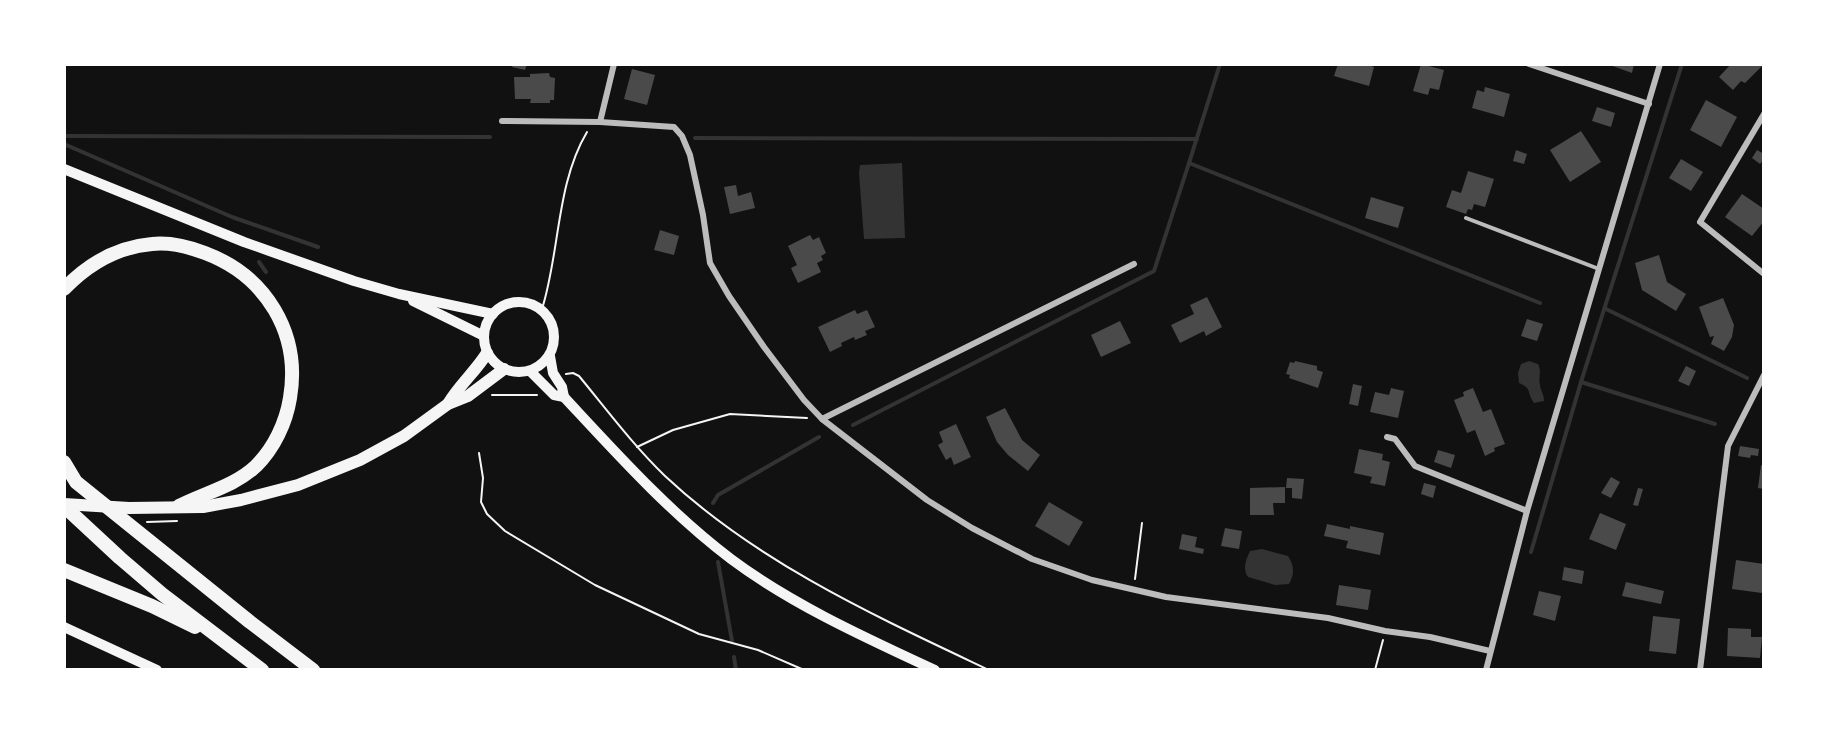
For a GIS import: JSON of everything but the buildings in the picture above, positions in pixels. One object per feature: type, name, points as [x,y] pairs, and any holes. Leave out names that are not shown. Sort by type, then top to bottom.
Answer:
[{"type":"highway","points":[[64,289],[81,272],[106,257],[137,246],[167,243],[194,248],[235,267],[254,282],[280,318],[289,346],[293,384],[289,409],[280,431],[255,466],[221,488],[179,506]]},
{"type":"highway","points":[[64,462],[76,482]]},
{"type":"highway","points":[[64,471],[241,615],[313,669]]},
{"type":"highway","points":[[64,505],[120,558],[262,669]]},
{"type":"highway","points":[[64,570],[152,606],[222,640]]},
{"type":"main road","points":[[64,169],[244,242],[354,280],[399,294],[493,314]]},
{"type":"main road","points":[[399,294],[484,336]]},
{"type":"main road","points":[[511,302],[524,302],[542,309],[552,323],[555,335],[550,356],[538,368],[530,371],[515,372],[495,363],[487,353],[484,336],[485,326],[493,314],[500,307],[511,302]]},
{"type":"main road","points":[[448,404],[457,389],[477,369],[487,353]]},
{"type":"main road","points":[[550,356],[553,373],[562,387],[564,397],[671,509],[732,559],[786,595],[885,647],[934,669]]},
{"type":"main road","points":[[64,505],[105,508],[203,507],[241,500],[309,481],[360,460],[404,436],[448,404],[468,396],[504,369]]},
{"type":"main road","points":[[530,371],[554,395],[564,397]]},
{"type":"main road","points":[[64,627],[157,669]]},
{"type":"street","points":[[597,122],[614,64]]},
{"type":"street","points":[[1529,64],[1649,104]]},
{"type":"street","points":[[1486,669],[1527,511],[1660,64]]},
{"type":"street","points":[[1764,114],[1700,222],[1764,274]]},
{"type":"street","points":[[502,121],[597,122],[674,127],[682,136],[692,165],[710,263],[729,296],[764,347],[804,400],[822,419],[927,500],[972,528],[1032,559],[1092,580],[1134,590],[1166,597],[1328,618],[1490,651]]},
{"type":"street","points":[[822,419],[1134,264]]},
{"type":"street","points":[[1700,669],[1728,446],[1764,375]]},
{"type":"street","points":[[1387,437],[1395,439],[1415,466],[1527,511]]},
{"type":"lane","points":[[1466,218],[1599,269]]},
{"type":"path","points":[[542,309],[549,285],[560,215],[576,151],[597,122]]},
{"type":"path","points":[[562,376],[569,373],[579,376],[612,418],[666,477],[718,520],[772,558],[856,606],[989,669]]},
{"type":"path","points":[[637,447],[673,430],[730,414],[822,419]]},
{"type":"path","points":[[479,453],[483,478],[481,502],[487,514],[505,531],[595,585],[699,634],[758,650],[804,669]]},
{"type":"path","points":[[1134,590],[1142,523]]},
{"type":"path","points":[[1375,669],[1385,631]]},
{"type":"shaded area","points":[[902,163],[905,238],[864,239],[860,165]]},
{"type":"shaded area","points":[[1529,361],[1538,364],[1544,401],[1534,403],[1528,389],[1519,383],[1518,373],[1521,364]]},
{"type":"shaded area","points":[[1262,549],[1288,556],[1293,570],[1289,584],[1275,585],[1248,577],[1245,567],[1250,551]]},
{"type":"waterway","points":[[1220,64],[1189,163],[1540,303]]},
{"type":"waterway","points":[[1531,552],[1581,382],[1682,64]]},
{"type":"waterway","points":[[64,136],[490,137]]},
{"type":"waterway","points":[[695,138],[1197,139]]},
{"type":"waterway","points":[[64,144],[232,217],[318,247]]},
{"type":"waterway","points":[[853,425],[1154,271],[1189,163]]},
{"type":"waterway","points":[[259,262],[266,272]]},
{"type":"waterway","points":[[1606,309],[1747,378]]},
{"type":"waterway","points":[[1581,382],[1715,424]]},
{"type":"waterway","points":[[713,503],[718,495],[819,437]]},
{"type":"waterway","points":[[718,562],[732,641]]},
{"type":"waterway","points":[[734,657],[736,670]]}]
